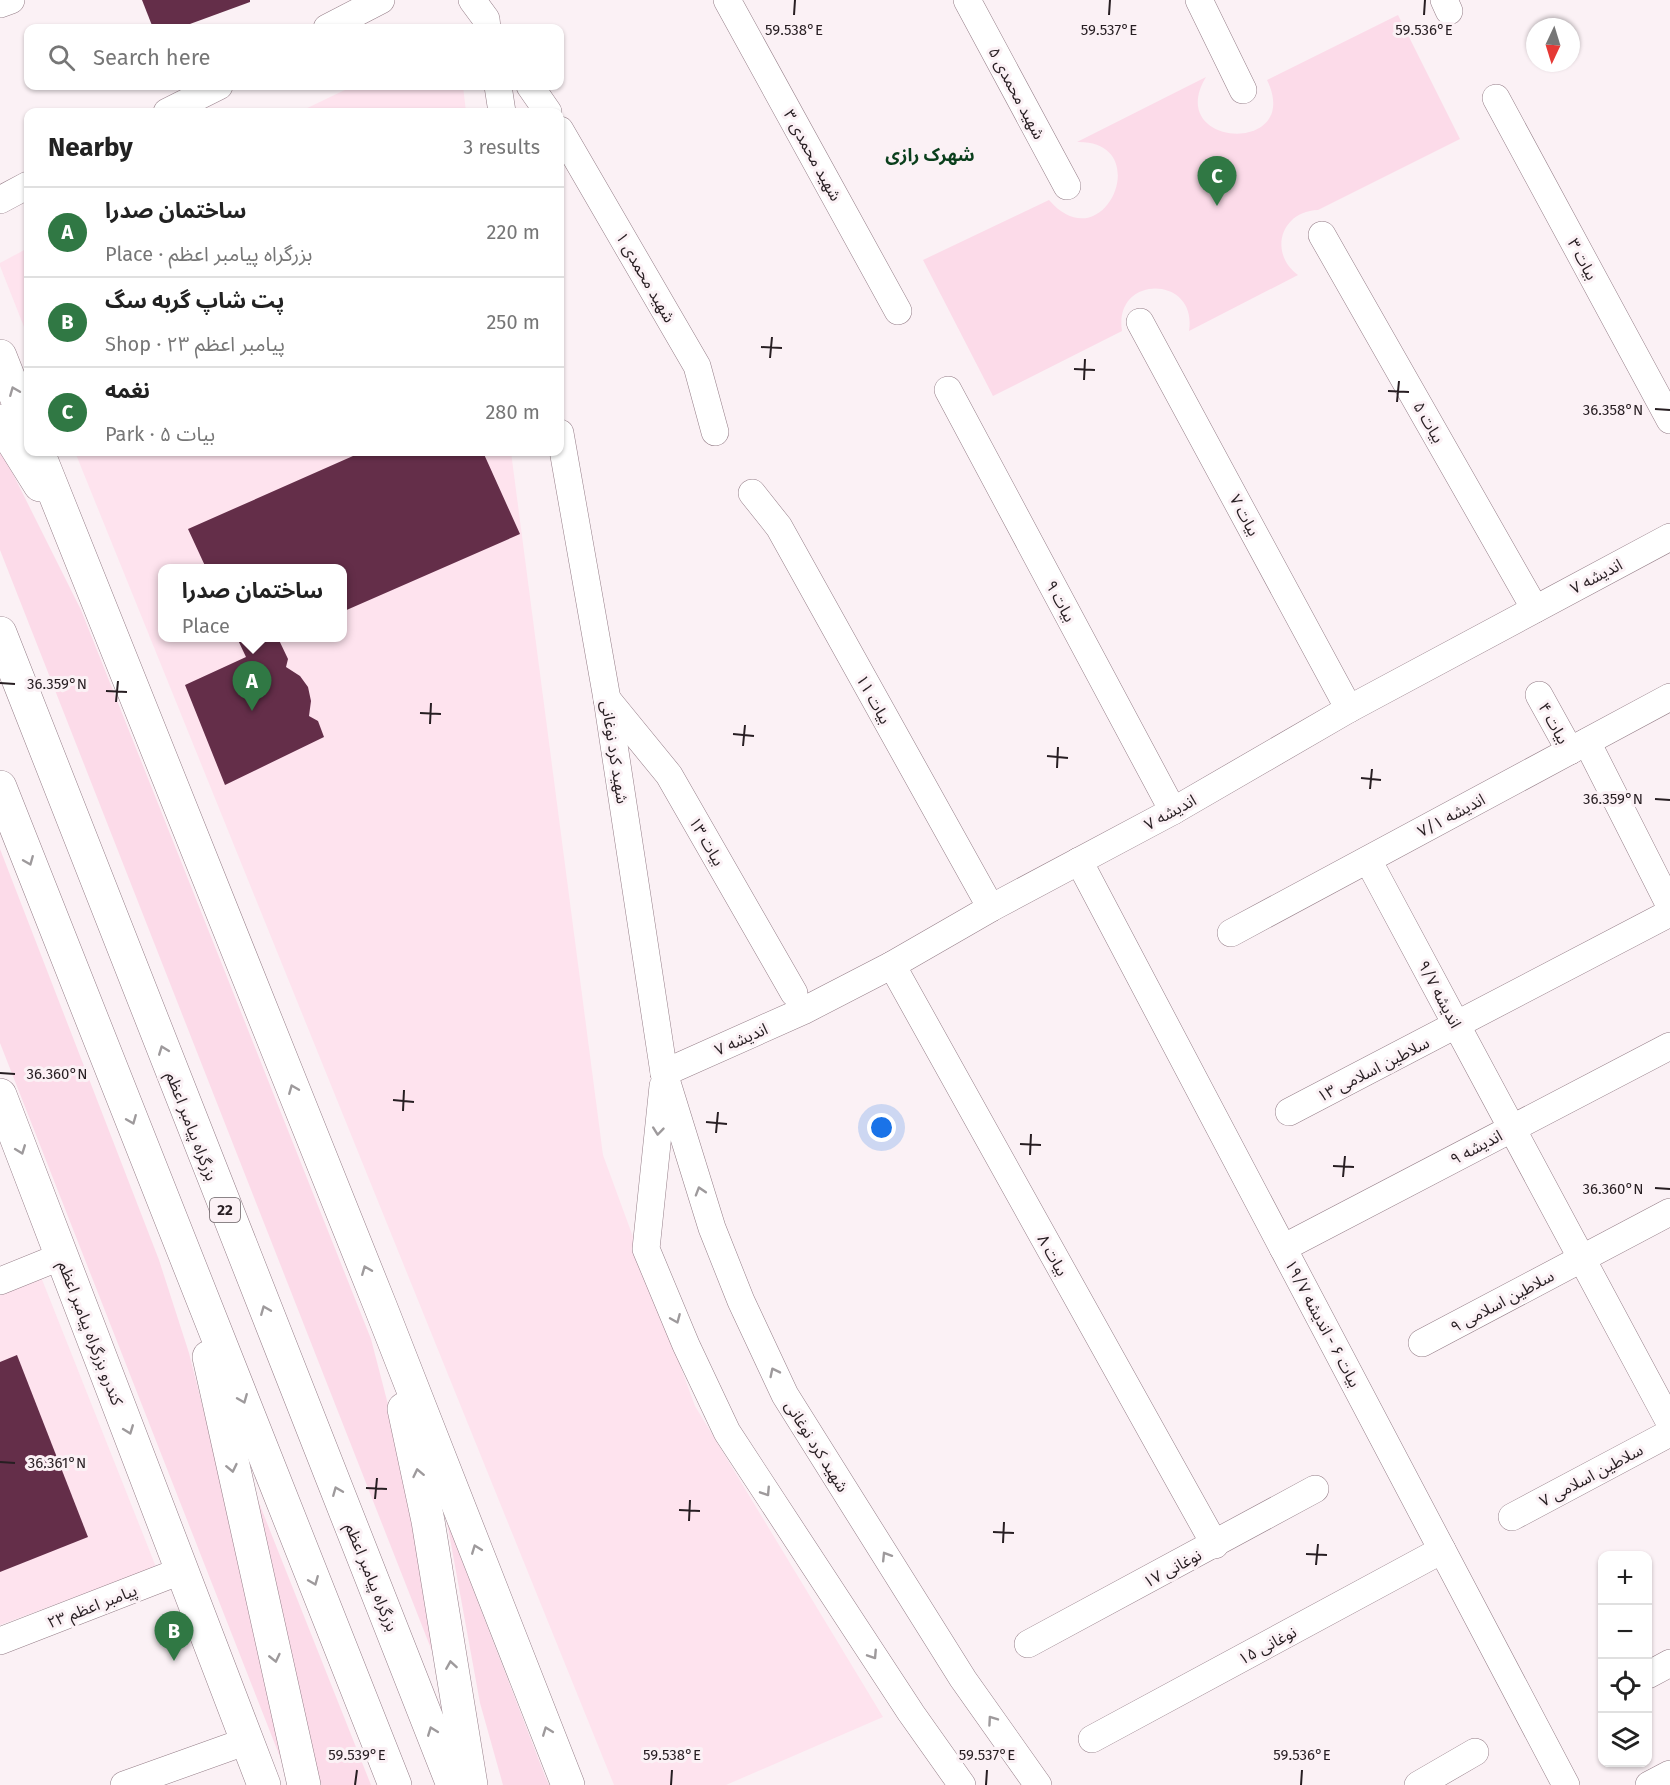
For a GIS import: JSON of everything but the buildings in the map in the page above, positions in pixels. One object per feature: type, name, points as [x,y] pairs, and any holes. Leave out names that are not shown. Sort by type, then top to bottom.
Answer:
[{"type":"highway","points":[[0,356],[24,417]]},
{"type":"highway","points":[[0,421],[72,537]]},
{"type":"highway","points":[[40,456],[381,1308],[568,1785]]},
{"type":"highway","name":"بزرگراه پیامبر اعظم","points":[[0,633],[453,1785]]},
{"type":"highway","points":[[4,799],[395,1785]]},
{"type":"highway","name":"کندرو بزرگراه پیامبر اعظم","points":[[0,1095],[264,1785]]},
{"type":"highway","points":[[190,1267],[245,1530],[304,1785]]},
{"type":"highway","points":[[381,1308],[428,1521],[471,1785]]},
{"type":"street","points":[[0,4],[11,0]]},
{"type":"street","points":[[335,24],[381,0]]},
{"type":"street","name":"شهید محمدی ۳","points":[[727,0],[898,311]]},
{"type":"street","name":"شهید محمدی ۵","points":[[967,0],[1067,186]]},
{"type":"street","points":[[1199,0],[1243,90]]},
{"type":"street","points":[[175,108],[211,90]]},
{"type":"street","points":[[499,90],[501,108]]},
{"type":"street","points":[[533,90],[545,108]]},
{"type":"street","name":"بیات ۳","points":[[1496,98],[1670,420]]},
{"type":"street","name":"شهید محمدی ۱","points":[[564,137],[697,366],[715,432]]},
{"type":"street","points":[[0,201],[24,188]]},
{"type":"street","name":"بیات ۵","points":[[1322,235],[1535,609]]},
{"type":"street","name":"بیات ۷","points":[[1140,322],[1349,709]]},
{"type":"street","name":"بیات ۹","points":[[948,390],[1173,811]]},
{"type":"street","name":"شهید کرد نوغانی","points":[[564,456],[607,699],[664,1073],[712,1228],[741,1301],[785,1395],[963,1679],[1038,1785]]},
{"type":"street","name":"بیات ۱۱","points":[[752,493],[779,527],[990,908]]},
{"type":"street","name":"اندیشه ۷","points":[[664,1073],[803,1011],[892,965],[990,908],[1173,811],[1349,709],[1670,537]]},
{"type":"street","name":"بیات ۴","points":[[1539,695],[1578,746],[1670,906]]},
{"type":"street","name":"اندیشه ۷/۱","points":[[1231,933],[1670,697]]},
{"type":"street","name":"بیات ۱۳","points":[[607,699],[669,775],[794,993]]},
{"type":"street","name":"اندیشه ۹/۷","points":[[1368,860],[1670,1424]]},
{"type":"street","name":"بیات ۶ - اندیشه ۱۹/۷","points":[[1079,861],[1566,1785]]},
{"type":"street","name":"سلاطین اسلامی ۱۳","points":[[1289,1112],[1670,913]]},
{"type":"street","name":"بیات ۸","points":[[892,965],[1215,1545]]},
{"type":"street","name":"اندیشه ۹","points":[[1283,1248],[1670,1046]]},
{"type":"street","name":"شهید کرد نوغانی","points":[[664,1073],[646,1249],[727,1432],[905,1703],[962,1785]]},
{"type":"street","name":"سلاطین اسلامی ۹","points":[[1422,1343],[1670,1212]]},
{"type":"street","points":[[0,1281],[62,1256]]},
{"type":"street","name":"سلاطین اسلامی ۷","points":[[1512,1517],[1670,1433]]},
{"type":"street","name":"نوغانی ۱۷","points":[[1028,1644],[1315,1489]]},
{"type":"street","name":"نوغانی ۱۵","points":[[1092,1739],[1442,1550]]},
{"type":"street","name":"پیامبر اعظم ۲۳","points":[[0,1641],[183,1570]]},
{"type":"street","points":[[1652,1672],[1670,1663]]},
{"type":"street","points":[[124,1785],[247,1741]]},
{"type":"street","points":[[1418,1785],[1475,1752]]},
{"type":"street","points":[[1649,1785],[1670,1774]]},
{"type":"shaded area","points":[[1398,15],[1460,139],[1318,210],[1305,212],[1295,217],[1283,235],[1281,245],[1283,256],[1298,275],[1189,331],[1188,313],[1181,299],[1169,291],[1156,289],[1142,291],[1130,299],[1123,312],[1122,331],[993,396],[923,260],[1049,200],[1069,216],[1088,218],[1103,209],[1114,194],[1118,176],[1114,159],[1101,147],[1077,142],[1206,77],[1198,101],[1203,118],[1216,129],[1234,134],[1253,131],[1267,122],[1273,105],[1267,80]]},
{"type":"shaded area","points":[[345,90],[463,90],[466,108],[307,108]]},
{"type":"shaded area","points":[[24,250],[24,327],[0,266],[0,263]]},
{"type":"shaded area","points":[[0,448],[81,610],[371,1339],[398,1443],[439,1669],[0,550]]},
{"type":"shaded area","points":[[77,456],[512,456],[603,1155],[695,1406],[883,1717],[726,1785],[614,1785]]},
{"type":"shaded area","points":[[0,849],[159,1260],[189,1353],[283,1723],[291,1785],[0,1043]]},
{"type":"shaded area","points":[[41,1277],[156,1567],[0,1625],[0,1293]]},
{"type":"shaded area","points":[[240,1455],[371,1785],[319,1785]]},
{"type":"shaded area","points":[[447,1522],[549,1785],[503,1785],[480,1703]]},
{"type":"place","name":"نغمه","points":[[1217,206]]},
{"type":"place","name":"ساختمان صدرا","points":[[252,711]]},
{"type":"place","name":"پت شاپ گربه سگ","points":[[174,1661]]},
{"type":"district","name":"شهرک رازی","points":[[930,155]]}]
